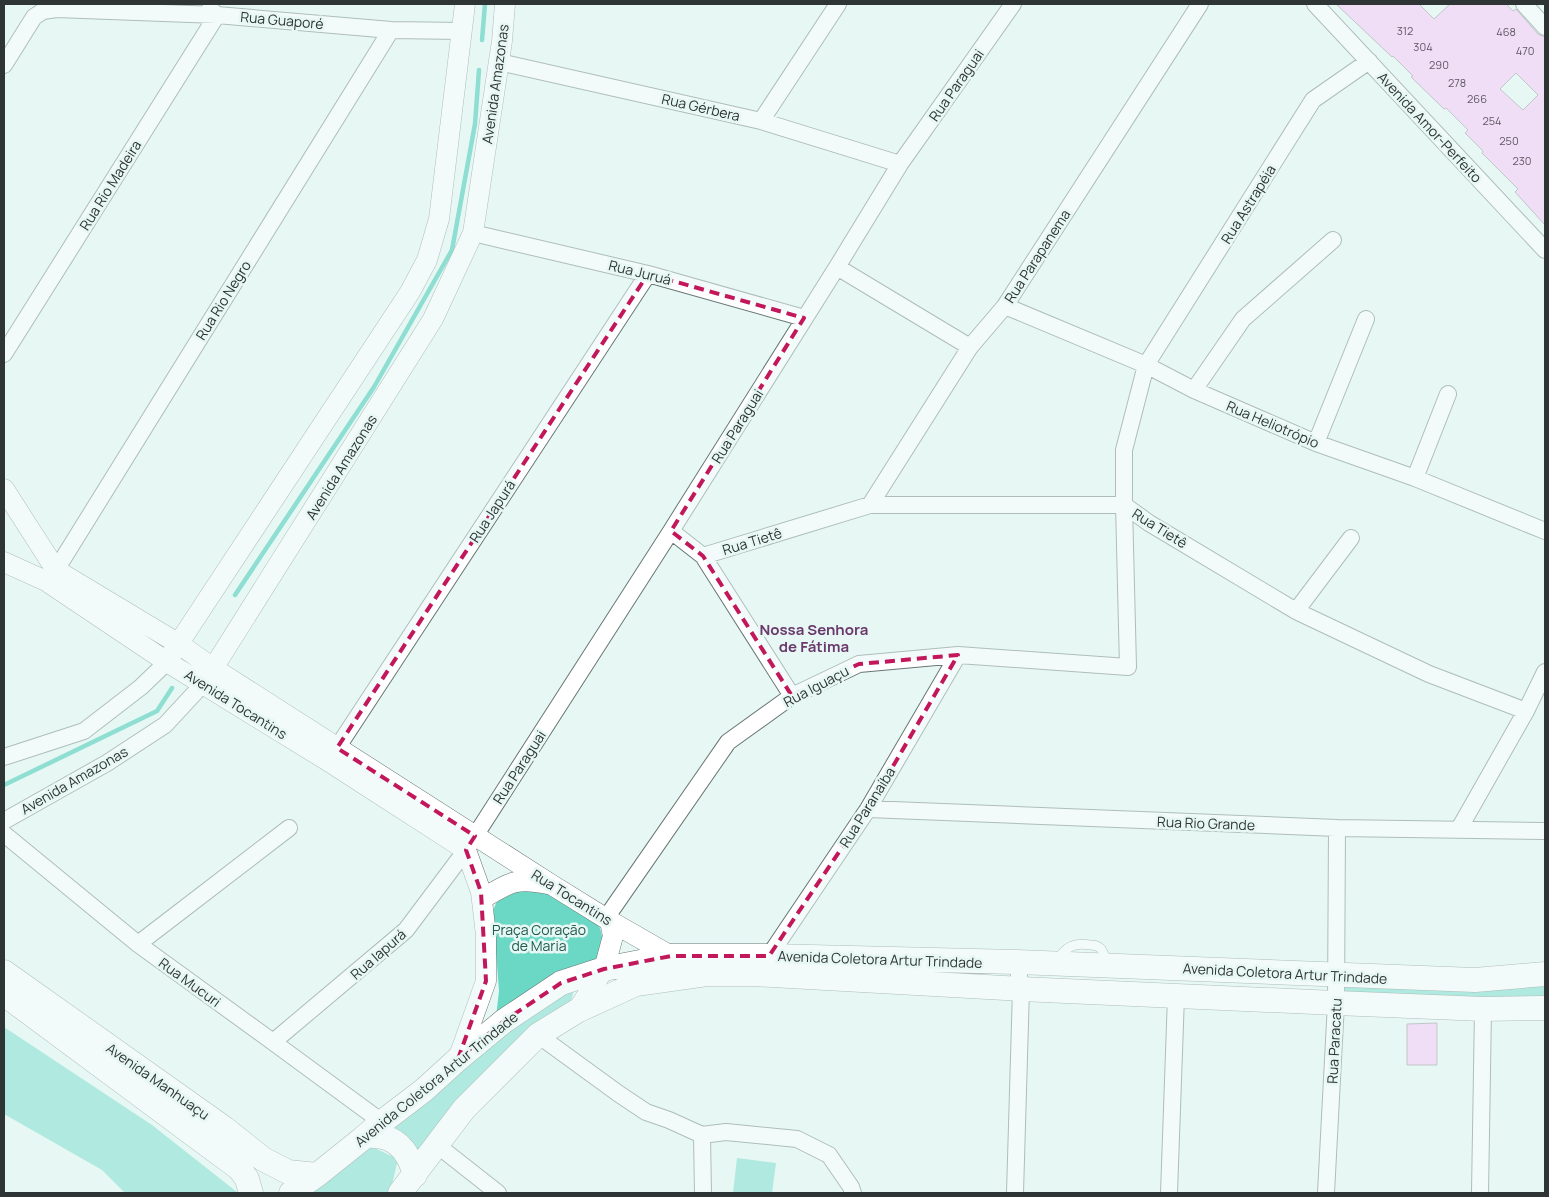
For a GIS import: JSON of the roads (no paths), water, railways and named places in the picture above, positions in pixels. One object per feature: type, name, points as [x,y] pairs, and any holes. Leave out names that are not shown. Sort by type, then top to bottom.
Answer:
[{"type":"main road","name":"Avenida Coletora Artur Trindade","points":[[291,1193],[317,1175],[424,1090],[458,1058],[504,1021],[560,983],[604,969],[671,956],[769,956],[1016,962],[1476,980],[1545,974]]},
{"type":"main road","name":"Avenida Manhuaçu","points":[[4,972],[224,1128],[264,1159],[288,1172],[317,1175]]},
{"type":"main road","name":"Avenida Coletora Artur Trindade","points":[[400,1193],[464,1109],[538,1035],[576,1011],[636,984],[707,974],[752,974],[1021,989],[1336,1003],[1483,1009],[1545,1008]]},
{"type":"main road","name":"Avenida Manhuaçu","points":[[4,994],[240,1169],[247,1179],[251,1193]]},
{"type":"main road","points":[[374,1129],[376,1135],[388,1137],[401,1147],[412,1163],[414,1175]]},
{"type":"street","points":[[205,4],[217,15]]},
{"type":"street","points":[[4,757],[84,731],[141,687],[167,662],[410,292],[427,260],[440,219],[464,4]]},
{"type":"street","name":"Avenida Amazonas","points":[[4,820],[107,762],[165,725],[208,676],[433,319],[473,233],[499,62],[505,4]]},
{"type":"street","points":[[761,121],[838,4]]},
{"type":"street","name":"Rua Paraguai","points":[[470,843],[672,531],[900,164],[1012,4]]},
{"type":"street","name":"Rua Parapanema","points":[[870,506],[970,347],[1004,306],[1200,4]]},
{"type":"street","name":"Avenida Amor-Perfeito","points":[[1315,4],[1545,250]]},
{"type":"street","points":[[1524,4],[1545,27]]},
{"type":"street","name":"Rua Guaporé","points":[[4,64],[34,17],[43,11],[56,9],[217,15],[391,30],[462,31]]},
{"type":"street","name":"Rua Rio Madeira","points":[[4,354],[217,15]]},
{"type":"street","name":"Rua Rio Negro","points":[[51,575],[391,30]]},
{"type":"street","name":"Rua Astrapéia","points":[[1128,667],[1124,450],[1146,365],[1313,100],[1369,61]]},
{"type":"street","name":"Rua Gérbera","points":[[499,62],[761,121],[900,164]]},
{"type":"street","name":"Rua Juruá","points":[[473,233],[648,274],[804,318]]},
{"type":"street","points":[[1194,390],[1243,319],[1332,240]]},
{"type":"street","points":[[837,267],[970,347]]},
{"type":"street","name":"Rua Japurá","points":[[336,748],[648,274]]},
{"type":"street","name":"Rua Heliotrópio","points":[[1004,306],[1146,365],[1194,390],[1316,443],[1416,478],[1545,531]]},
{"type":"street","points":[[1316,443],[1366,319]]},
{"type":"street","points":[[1416,478],[1448,394]]},
{"type":"street","points":[[4,489],[51,575]]},
{"type":"street","name":"Rua Tietê","points":[[703,556],[870,506],[1124,505],[1149,523],[1296,611],[1429,674],[1526,712]]},
{"type":"street","points":[[4,515],[51,575]]},
{"type":"street","points":[[672,531],[703,556],[792,696]]},
{"type":"street","points":[[1296,611],[1351,538]]},
{"type":"street","name":"Avenida Tocantins","points":[[4,562],[51,575],[179,644],[208,676],[328,761],[470,843]]},
{"type":"street","name":"Avenida Tocantins","points":[[51,575],[167,662],[208,676],[336,748],[470,843]]},
{"type":"street","name":"Rua Iguaçu","points":[[608,919],[728,742],[792,696],[859,664],[958,655],[1128,667]]},
{"type":"street","name":"Rua Paranaíba","points":[[769,956],[868,809],[958,655]]},
{"type":"street","points":[[1459,829],[1526,712],[1545,672]]},
{"type":"street","name":"Rua Rio Grande","points":[[868,809],[1337,828],[1545,831]]},
{"type":"street","points":[[138,944],[289,828]]},
{"type":"street","name":"Rua Paracatu","points":[[1326,1193],[1336,1003],[1337,828]]},
{"type":"street","name":"Rua Mucuri","points":[[4,834],[138,944],[273,1042],[374,1129]]},
{"type":"street","points":[[458,1058],[486,981],[486,936],[482,899],[470,843]]},
{"type":"street","name":"Rua Tocantins","points":[[470,843],[552,885],[671,956]]},
{"type":"street","name":"Rua Iapurá","points":[[273,1042],[406,930],[470,843]]},
{"type":"street","points":[[482,899],[512,882],[524,880],[552,885]]},
{"type":"street","points":[[576,1011],[604,969],[613,936],[608,919]]},
{"type":"street","points":[[1015,1193],[1021,989],[1016,962]]},
{"type":"street","points":[[1170,1193],[1176,996]]},
{"type":"street","points":[[1480,1193],[1483,1009]]},
{"type":"street","points":[[538,1035],[646,1112],[702,1135],[726,1132],[797,1139],[829,1155],[851,1187],[853,1193]]},
{"type":"street","points":[[702,1135],[703,1193]]},
{"type":"street","points":[[437,1145],[498,1193]]},
{"type":"waterway","points":[[482,40],[485,4]]},
{"type":"waterway","points":[[235,595],[374,387],[452,250],[475,124],[479,70]]},
{"type":"waterway","points":[[4,785],[157,711],[172,688]]},
{"type":"district","name":"Nossa Senhora de Fátima","points":[[814,638]]},
{"type":"park label","name":"Praça Coração de Maria","points":[[539,938]]}]
